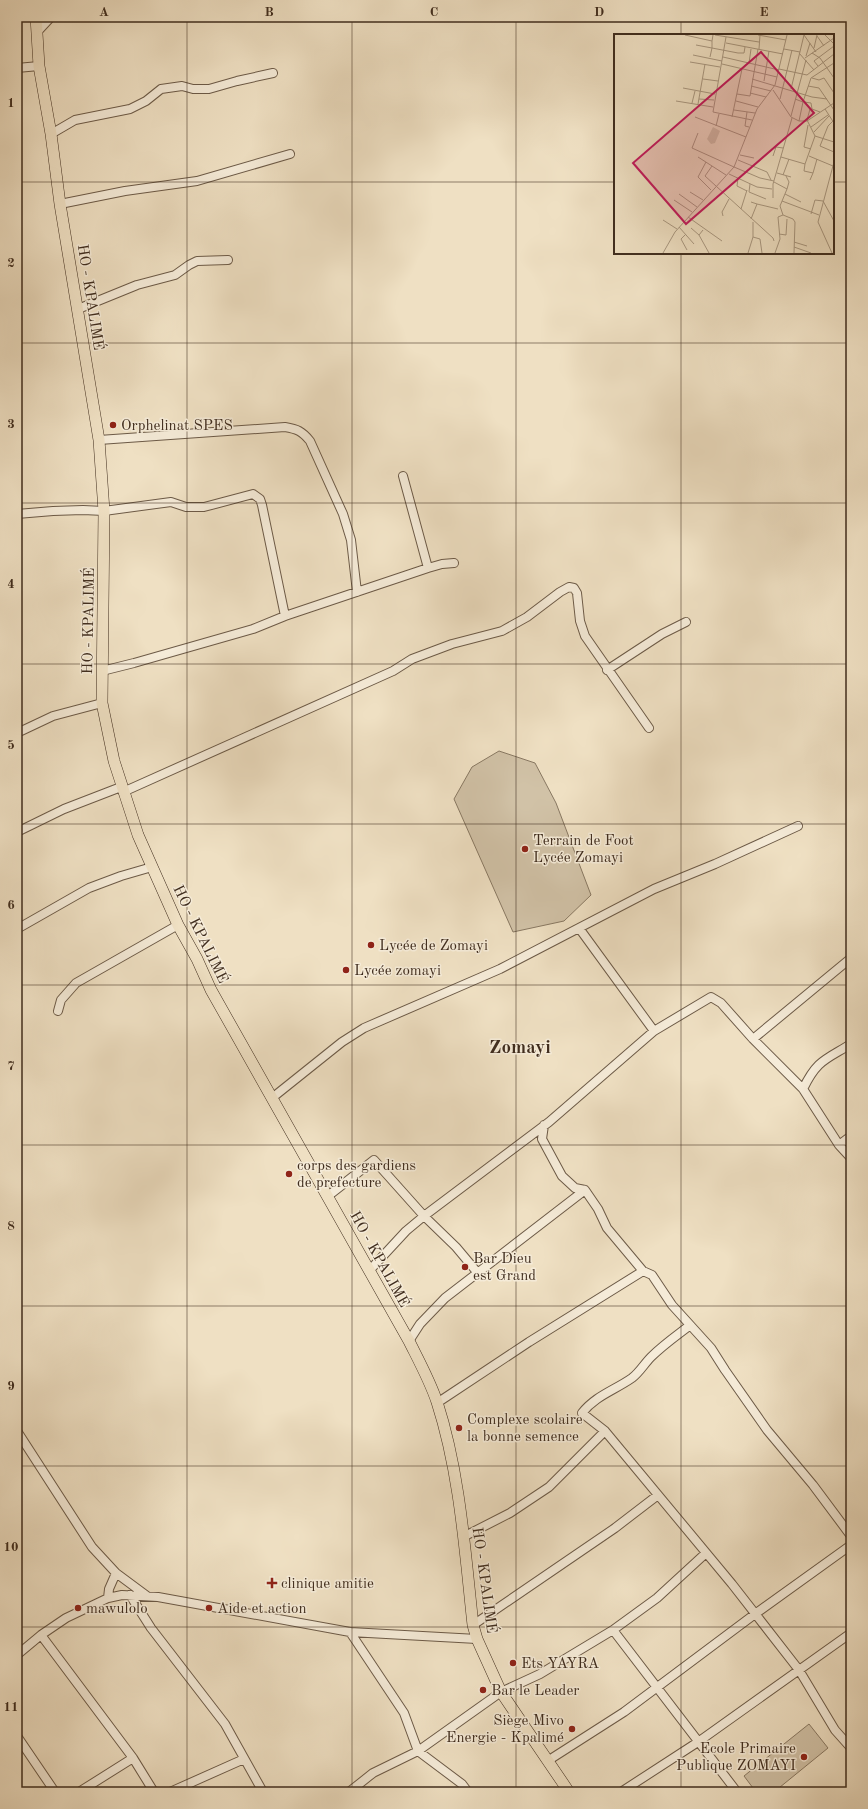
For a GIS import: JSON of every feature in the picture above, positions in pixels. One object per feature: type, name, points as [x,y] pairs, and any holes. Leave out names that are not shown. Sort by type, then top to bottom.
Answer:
[{"type":"main road","name":"HO - KPALIMÉ","points":[[36,17],[39,66],[99,440],[104,511],[102,703],[114,761],[122,789],[152,867],[178,925],[197,959],[211,990],[409,1341],[429,1382],[437,1403],[456,1486],[473,1625],[477,1639],[501,1692],[570,1792]]},
{"type":"street","points":[[38,31],[51,17]]},
{"type":"street","points":[[17,68],[39,66]]},
{"type":"street","points":[[51,134],[75,120],[130,110],[161,89],[182,86],[193,89],[209,89],[237,80],[273,73]]},
{"type":"street","points":[[60,204],[125,191],[197,181],[290,154]]},
{"type":"street","points":[[78,309],[137,285],[175,275],[197,261],[228,260]]},
{"type":"street","points":[[99,440],[285,428],[297,429],[305,434],[310,440],[343,514],[351,540],[358,592]]},
{"type":"street","points":[[403,476],[428,568]]},
{"type":"street","points":[[17,514],[83,510],[104,511],[170,502],[186,507],[204,507],[226,502],[246,494],[257,495],[260,499],[264,512],[285,616]]},
{"type":"street","points":[[102,670],[134,663],[253,629],[285,616],[428,568],[442,564],[454,563]]},
{"type":"street","points":[[17,832],[64,809],[122,789],[393,671],[412,659],[452,644],[502,631],[527,617],[569,587],[574,588],[578,593],[580,621],[585,636],[607,670],[649,728]]},
{"type":"street","points":[[607,670],[662,634],[686,622]]},
{"type":"street","points":[[17,733],[54,716],[102,703]]},
{"type":"street","points":[[272,1098],[342,1042],[364,1028],[500,969],[654,889],[798,826]]},
{"type":"street","points":[[17,929],[89,888],[121,876],[152,867]]},
{"type":"street","points":[[58,1011],[60,1000],[76,982],[178,925]]},
{"type":"street","points":[[579,928],[654,1032]]},
{"type":"street","points":[[753,1039],[851,958]]},
{"type":"street","points":[[369,1271],[406,1231],[424,1216],[544,1125],[654,1032],[710,997],[721,1003],[753,1039],[803,1089],[838,1145],[851,1158]]},
{"type":"street","points":[[803,1089],[811,1073],[821,1063],[851,1044]]},
{"type":"street","points":[[544,1125],[542,1139],[562,1176],[575,1188],[585,1190],[598,1210],[607,1228],[643,1271],[652,1275],[672,1305],[689,1326],[711,1348],[767,1430],[813,1485],[851,1536]]},
{"type":"street","points":[[838,1145],[851,1136]]},
{"type":"street","points":[[328,1196],[374,1160],[424,1216],[456,1247],[477,1272]]},
{"type":"street","points":[[409,1341],[420,1324],[445,1298],[585,1190]]},
{"type":"street","points":[[437,1403],[529,1342],[643,1271]]},
{"type":"street","points":[[689,1326],[669,1340],[649,1358],[633,1378],[587,1406],[582,1414],[605,1431],[706,1553],[799,1670],[835,1730],[851,1748]]},
{"type":"street","points":[[17,1431],[92,1547],[116,1573],[147,1596]]},
{"type":"street","points":[[463,1537],[510,1514],[549,1487],[605,1431]]},
{"type":"street","points":[[473,1625],[616,1528],[658,1495]]},
{"type":"street","points":[[549,1760],[624,1712],[755,1614],[851,1545]]},
{"type":"street","points":[[352,1791],[373,1773],[418,1750],[501,1692],[540,1674],[613,1630],[657,1598],[706,1553]]},
{"type":"street","points":[[108,1598],[109,1589],[116,1573]]},
{"type":"street","points":[[17,1655],[40,1635],[66,1618],[108,1598],[122,1595],[158,1597],[350,1632],[477,1639]]},
{"type":"street","points":[[130,1595],[151,1628],[225,1724],[263,1792]]},
{"type":"street","points":[[613,1630],[737,1792]]},
{"type":"street","points":[[350,1632],[404,1713],[418,1750],[462,1784],[468,1792]]},
{"type":"street","points":[[621,1792],[698,1742],[851,1633]]},
{"type":"street","points":[[40,1635],[133,1758],[154,1792]]},
{"type":"street","points":[[17,1736],[55,1792]]},
{"type":"street","points":[[79,1792],[133,1758]]},
{"type":"street","points":[[170,1792],[244,1759]]},
{"type":"shaded area","name":"Terrain de Foot Lycée Zomayi","points":[[499,751],[535,763],[556,803],[591,895],[564,921],[513,932],[454,799],[472,767]]},
{"type":"shaded area","points":[[809,1724],[828,1748],[774,1792],[756,1792],[744,1776]]},
{"type":"place","name":"Orphelinat SPES","points":[[113,425]]},
{"type":"place","name":"Terrain de Foot Lycée Zomayi","points":[[525,849]]},
{"type":"place","name":"Lycée de Zomayi","points":[[371,945]]},
{"type":"place","name":"Lycée zomayi","points":[[346,970]]},
{"type":"place","name":"corps des gardiens de prefecture","points":[[289,1174]]},
{"type":"place","name":"Bar Dieu est Grand","points":[[465,1267]]},
{"type":"place","name":"Complexe scolaire la bonne semence","points":[[459,1428]]},
{"type":"place","name":"clinique amitie","points":[[272,1583]]},
{"type":"place","name":"mawulolo","points":[[78,1608]]},
{"type":"place","name":"Aide et action","points":[[209,1608]]},
{"type":"place","name":"Ets YAYRA","points":[[513,1663]]},
{"type":"place","name":"Bar le Leader","points":[[483,1690]]},
{"type":"place","name":"Siège Mivo Energie - Kpalimé","points":[[572,1729]]},
{"type":"place","name":"Ecole Primaire Publique ZOMAYI","points":[[804,1757]]},
{"type":"district","name":"Zomayi","points":[[520,1046]]}]
